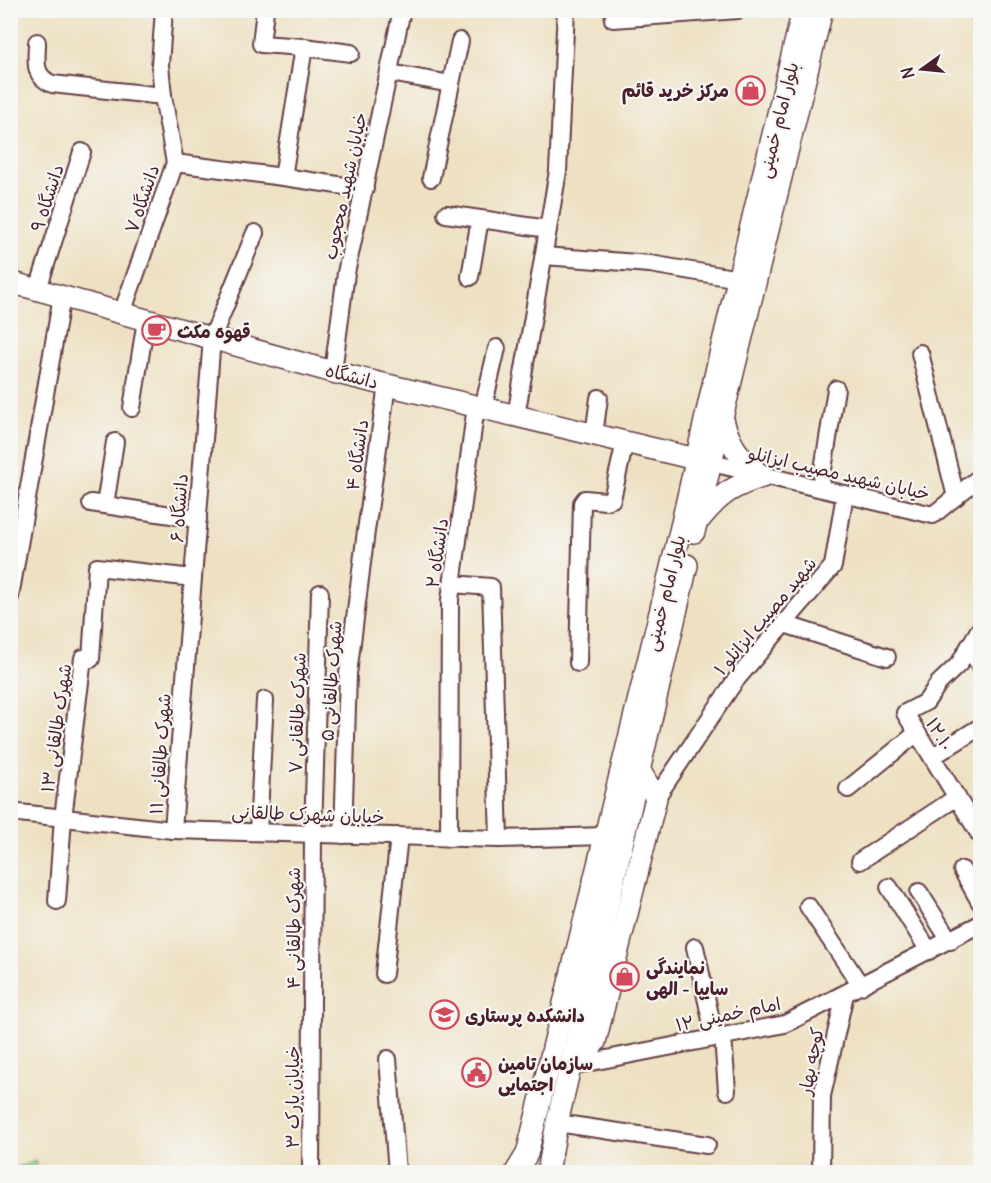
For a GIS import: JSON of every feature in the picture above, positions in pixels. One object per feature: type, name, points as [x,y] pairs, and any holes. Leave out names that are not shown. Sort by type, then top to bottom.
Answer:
[{"type":"main road","name":"بلوار امام خمینی","points":[[516,1173],[527,1154],[623,846],[704,461],[739,279],[804,10]]},
{"type":"main road","name":"بلوار امام خمینی","points":[[548,1173],[557,1123],[697,522],[704,461],[723,420],[822,10]]},
{"type":"main road","name":"دانشگاه","points":[[10,282],[333,372],[704,461]]},
{"type":"main road","points":[[697,522],[715,500],[739,484],[761,475],[741,459],[729,441],[723,420]]},
{"type":"main road","points":[[623,846],[656,798],[640,771]]},
{"type":"street","name":"دانشگاه ۷","points":[[122,313],[175,163],[160,65],[164,10]]},
{"type":"street","points":[[265,10],[261,44],[351,53]]},
{"type":"street","name":"خیابان شهید محجوب","points":[[333,372],[346,273],[402,10]]},
{"type":"street","points":[[516,416],[558,171],[566,10]]},
{"type":"street","points":[[613,19],[738,10]]},
{"type":"street","points":[[978,10],[981,15]]},
{"type":"street","points":[[431,178],[460,41]]},
{"type":"street","points":[[36,42],[37,71],[44,81],[52,84],[163,96]]},
{"type":"street","points":[[283,177],[304,47]]},
{"type":"street","points":[[390,73],[451,84]]},
{"type":"street","name":"دانشگاه ۹","points":[[38,289],[82,152]]},
{"type":"street","points":[[175,163],[365,189]]},
{"type":"street","points":[[446,214],[548,229]]},
{"type":"street","points":[[470,277],[480,219]]},
{"type":"street","name":"دانشگاه ۶","points":[[185,681],[212,338],[255,233]]},
{"type":"street","points":[[543,256],[650,264],[739,279]]},
{"type":"street","points":[[11,590],[62,296]]},
{"type":"street","points":[[132,408],[146,320]]},
{"type":"street","name":"دانشگاه ۲","points":[[449,838],[452,584],[480,407],[497,348]]},
{"type":"street","points":[[920,353],[956,497]]},
{"type":"street","name":"دانشگاه ۴","points":[[366,531],[387,385]]},
{"type":"street","points":[[820,488],[836,389]]},
{"type":"street","points":[[594,435],[599,398]]},
{"type":"street","points":[[115,442],[98,504],[198,519]]},
{"type":"street","points":[[578,663],[582,503],[585,499],[606,501],[612,499],[625,442]]},
{"type":"street","name":"خیابان شهید مصیب ایزانلو","points":[[704,461],[933,515],[981,477]]},
{"type":"street","name":"شهید مصیب ایزانلو ۱","points":[[656,798],[735,681],[833,566],[845,494]]},
{"type":"street","name":"شهرک طالقانی ۵","points":[[343,835],[348,674],[366,531]]},
{"type":"street","name":"شهرک طالقانی ۱۳","points":[[63,818],[83,658],[91,659],[97,567],[193,578]]},
{"type":"street","points":[[452,584],[491,587],[499,839]]},
{"type":"street","name":"شهرک طالقانی ۷","points":[[313,834],[320,593]]},
{"type":"street","points":[[784,624],[887,657]]},
{"type":"street","points":[[979,630],[969,647],[981,666]]},
{"type":"street","name":"۱۲.۱۰","points":[[969,647],[958,664],[939,682],[926,702],[905,713],[981,836]]},
{"type":"street","name":"شهرک طالقانی ۱۱","points":[[173,830],[185,681]]},
{"type":"street","points":[[258,832],[265,700]]},
{"type":"street","points":[[932,757],[981,727]]},
{"type":"street","points":[[848,789],[917,733]]},
{"type":"street","points":[[860,861],[957,797]]},
{"type":"street","name":"خیابان شهرک طالقانی","points":[[10,812],[173,830],[499,839],[623,846]]},
{"type":"street","points":[[57,901],[63,818]]},
{"type":"street","name":"شهرک طالقانی ۴","points":[[312,1022],[313,834]]},
{"type":"street","points":[[384,974],[399,836]]},
{"type":"street","points":[[962,870],[981,902]]},
{"type":"street","points":[[889,887],[929,951]]},
{"type":"street","points":[[919,892],[950,941]]},
{"type":"street","points":[[808,906],[861,986]]},
{"type":"street","name":"امام خمینی ۱۲","points":[[571,1066],[785,1024],[981,924]]},
{"type":"street","points":[[695,947],[719,1037],[727,1091]]},
{"type":"street","name":"کوچه بهار","points":[[821,1173],[822,1096],[845,994]]},
{"type":"street","name":"خیابان پارک ۳","points":[[311,1173],[312,1022]]},
{"type":"street","points":[[388,1059],[397,1173]]},
{"type":"street","points":[[557,1123],[707,1145]]},
{"type":"green space","points":[[36,1161],[35,1172],[11,1172],[11,1169]]},
{"type":"place","name":"مرکز خرید قائم","points":[[750,90]]},
{"type":"place","name":"قهوه مکث","points":[[156,331]]},
{"type":"place","name":"نمایندگی سایپا - الهی","points":[[625,977]]},
{"type":"place","name":"دانشکده پرستاری","points":[[444,1015]]},
{"type":"place","name":"سازمان تامین اجتمایی","points":[[477,1073]]}]
